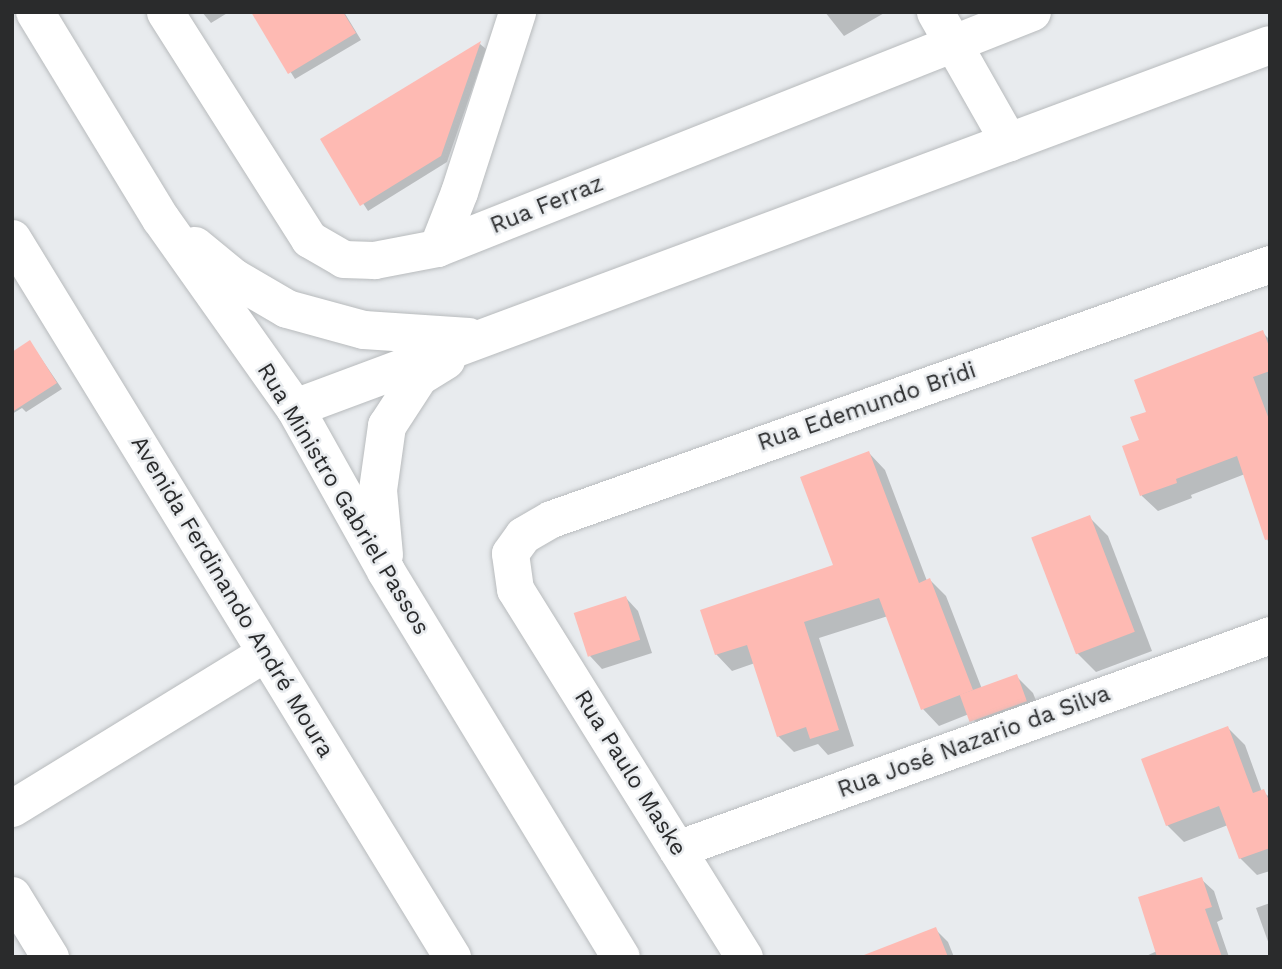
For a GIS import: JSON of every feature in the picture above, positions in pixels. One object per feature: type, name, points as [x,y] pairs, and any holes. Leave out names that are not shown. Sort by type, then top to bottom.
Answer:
[{"type":"main road","name":"Rua Ministro Gabriel Passos","points":[[35,12],[161,219],[295,408],[386,571],[621,957]]},
{"type":"main road","points":[[295,408],[1270,45]]},
{"type":"main road","points":[[161,219],[234,278],[287,309],[364,330],[482,338]]},
{"type":"main road","points":[[386,571],[378,490],[387,426],[419,377],[482,338]]},
{"type":"street","name":"Rua Ferraz","points":[[165,12],[309,239],[343,259],[374,260],[437,248],[944,27],[1032,12]]},
{"type":"street","points":[[437,248],[459,192],[517,12]]},
{"type":"street","points":[[944,27],[1009,142]]},
{"type":"street","name":"Avenida Ferdinando André Moura","points":[[12,238],[452,957]]},
{"type":"street","name":"Rua Edemundo Bridi","points":[[515,589],[510,553],[523,535],[551,519],[1270,264]]},
{"type":"street","name":"Rua Paulo Maske","points":[[515,589],[744,957]]},
{"type":"street","name":"Rua José Nazario da Silva","points":[[677,849],[1270,635]]},
{"type":"street","points":[[12,808],[265,653]]},
{"type":"street","points":[[12,895],[50,957]]},
{"type":"building","points":[[251,12],[343,12],[356,33],[288,74]]},
{"type":"building","points":[[481,41],[441,156],[360,206],[320,139]]},
{"type":"building","points":[[1263,330],[1270,349],[1270,371],[1253,377],[1270,422],[1270,539],[1265,540],[1237,456],[1140,496],[1122,446],[1139,440],[1130,417],[1146,412],[1134,380]]},
{"type":"building","points":[[30,340],[57,383],[12,412],[12,352]]},
{"type":"building","points":[[869,451],[919,583],[930,578],[973,690],[921,710],[879,598],[804,622],[839,730],[810,739],[806,727],[777,737],[747,645],[715,655],[700,610],[833,565],[800,477]]},
{"type":"building","points":[[1090,515],[1135,632],[1076,654],[1031,538]]},
{"type":"building","points":[[626,596],[640,640],[588,657],[574,613]]},
{"type":"building","points":[[1017,674],[1027,701],[970,722],[960,695]]},
{"type":"building","points":[[1228,726],[1253,793],[1264,789],[1270,803],[1270,848],[1239,859],[1219,806],[1166,826],[1141,759]]},
{"type":"building","points":[[1202,877],[1212,907],[1205,909],[1222,957],[1157,957],[1138,897]]},
{"type":"building","points":[[936,927],[948,957],[864,957],[864,955]]}]
